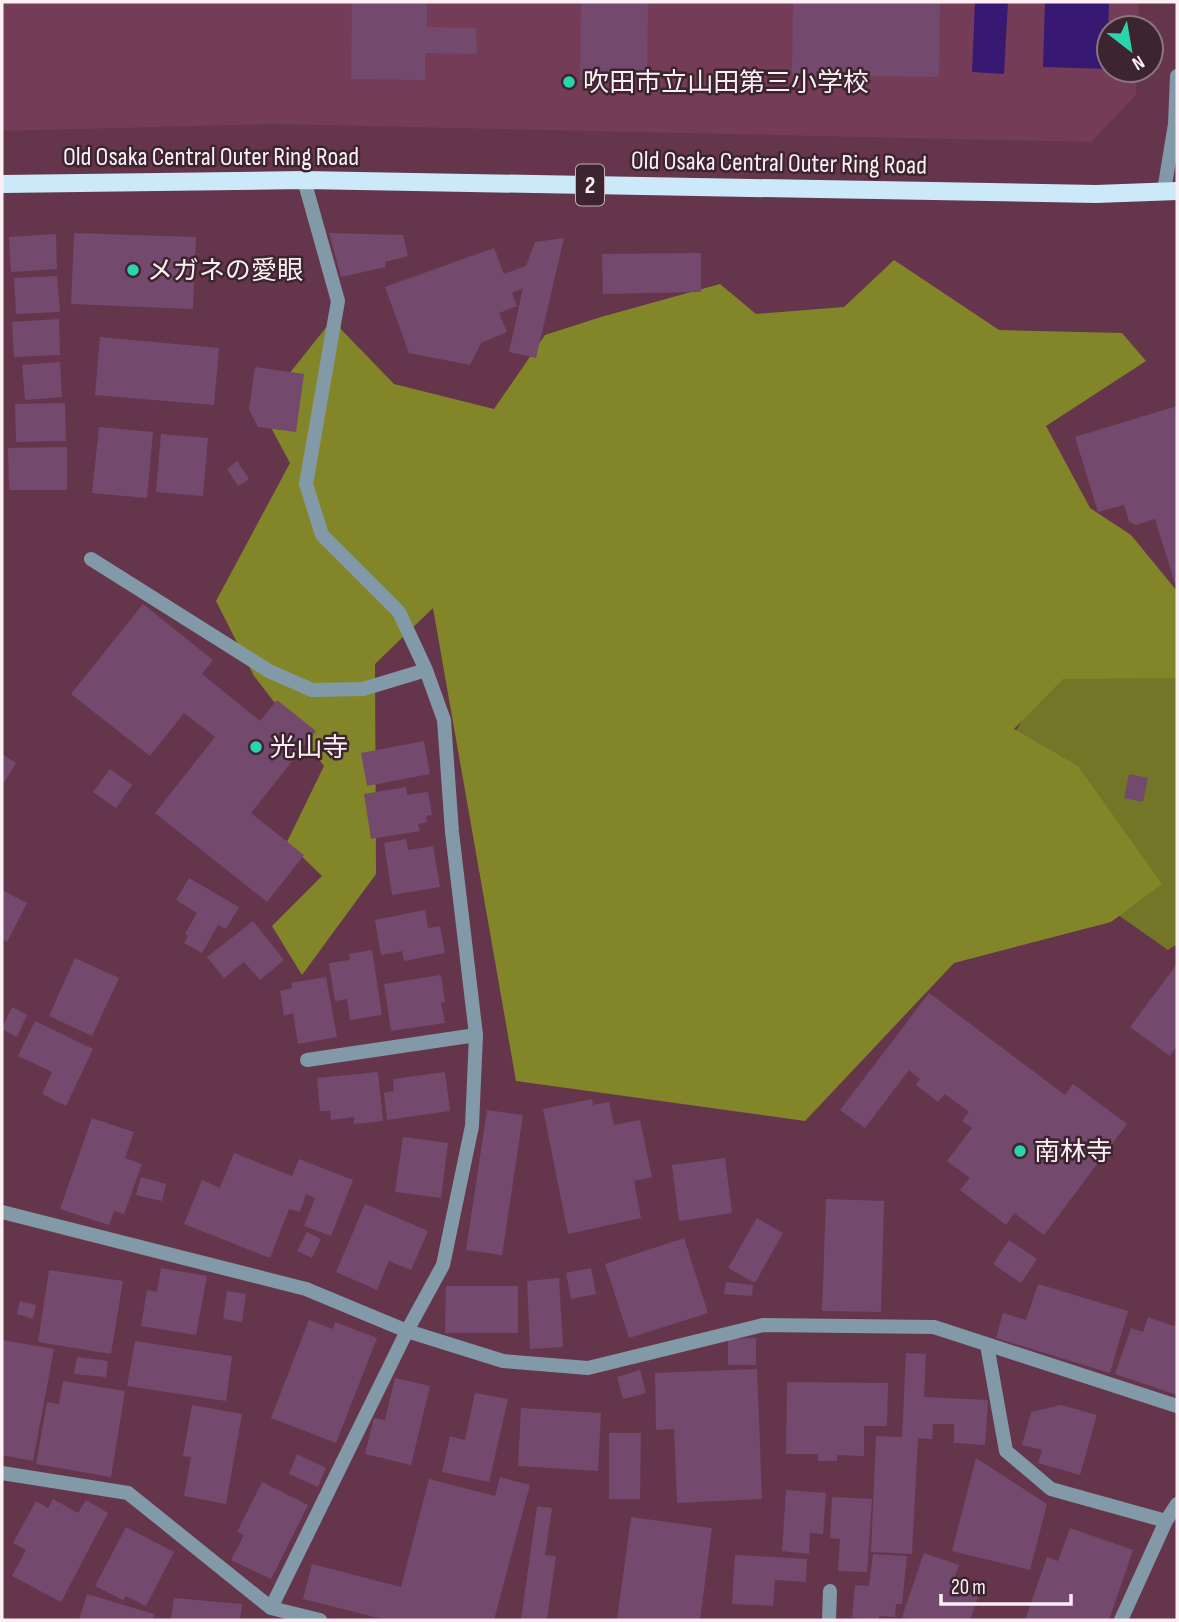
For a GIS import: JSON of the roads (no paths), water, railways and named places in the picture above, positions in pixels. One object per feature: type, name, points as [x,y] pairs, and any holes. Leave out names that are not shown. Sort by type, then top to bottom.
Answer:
[{"type":"main road","name":"Old Osaka Central Outer Ring Road","points":[[2,184],[304,180],[1082,194],[1171,191]]},
{"type":"street","points":[[1171,191],[1177,76]]},
{"type":"street","points":[[271,1608],[407,1331],[443,1265],[472,1125],[476,1035],[452,832],[444,720],[426,670],[399,612],[322,535],[306,484],[338,301],[304,180]]},
{"type":"street","points":[[91,559],[270,671],[312,690],[363,690],[426,670]]},
{"type":"street","points":[[307,1060],[476,1035]]},
{"type":"street","points":[[2,1212],[306,1289],[407,1331],[503,1361],[588,1368],[763,1325],[934,1327],[1177,1406]]},
{"type":"street","points":[[987,1345],[1006,1451],[1051,1489],[1166,1521]]},
{"type":"street","points":[[2,1473],[128,1493],[271,1608],[320,1620]]},
{"type":"street","points":[[1121,1620],[1166,1521],[1177,1504]]},
{"type":"street","points":[[830,1591],[830,1620]]},
{"type":"place","name":"吹田市立山田第三小学校","points":[[569,82]]},
{"type":"place","name":"メガネの愛眼","points":[[133,270]]},
{"type":"place","name":"光山寺","points":[[256,747]]},
{"type":"place","name":"南林寺","points":[[1020,1151]]}]
